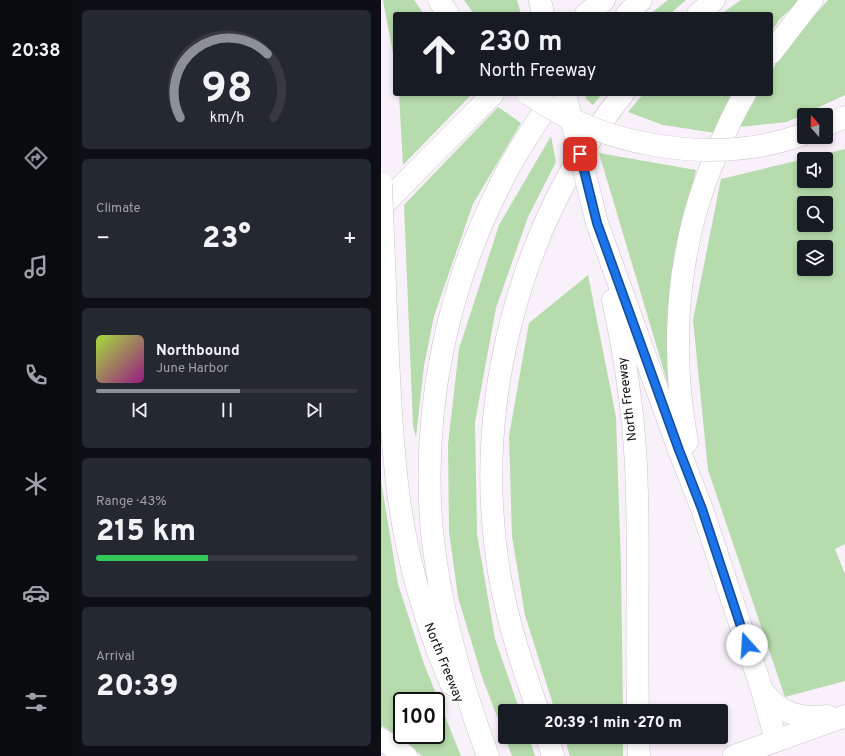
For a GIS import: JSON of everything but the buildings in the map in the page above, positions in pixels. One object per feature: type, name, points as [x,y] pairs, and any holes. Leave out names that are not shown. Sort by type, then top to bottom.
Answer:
[{"type":"highway","points":[[439,0],[447,12]]},
{"type":"highway","points":[[540,0],[543,12]]},
{"type":"highway","points":[[589,12],[604,0]]},
{"type":"highway","points":[[629,12],[641,0]]},
{"type":"highway","points":[[700,12],[714,0]]},
{"type":"highway","points":[[773,50],[812,0]]},
{"type":"highway","points":[[381,207],[491,96]]},
{"type":"highway","points":[[532,96],[540,102],[584,125],[609,134],[651,144],[687,149],[733,148],[780,141],[797,136]]},
{"type":"highway","points":[[488,756],[461,677],[439,579],[432,532],[430,486],[433,416],[439,369],[448,322],[461,279],[477,236],[508,170],[555,96]]},
{"type":"highway","name":"North Freeway","points":[[565,96],[597,223],[618,321],[632,423],[637,494],[638,704]]},
{"type":"highway","points":[[535,704],[513,636],[503,594],[496,548],[493,507],[492,437],[497,394],[512,318],[539,238],[561,190],[586,144],[622,96]]},
{"type":"highway","points":[[702,509],[681,409],[678,354],[681,295],[686,255],[695,214],[720,143],[744,96]]},
{"type":"highway","points":[[833,122],[845,117]]},
{"type":"highway","name":"North Freeway","points":[[381,184],[392,433],[403,523],[412,570],[435,645],[456,697],[483,756]]},
{"type":"highway","points":[[597,223],[679,450],[702,509],[762,690],[776,740]]},
{"type":"highway","points":[[762,690],[772,702],[780,708],[796,715],[805,717],[845,715]]},
{"type":"highway","points":[[733,756],[845,715]]},
{"type":"highway","points":[[381,739],[406,756]]},
{"type":"highway","points":[[549,744],[553,756]]},
{"type":"highway","points":[[638,744],[639,756]]},
{"type":"green space","points":[[383,0],[414,0],[423,12],[393,12],[393,53]]},
{"type":"green space","points":[[464,0],[517,0],[520,12],[473,12]]},
{"type":"green space","points":[[668,0],[686,0],[672,12],[653,12]]},
{"type":"green space","points":[[741,0],[800,0],[779,20],[773,29],[773,12],[724,12]]},
{"type":"green space","points":[[828,0],[845,0],[845,95],[817,108],[797,108],[797,117],[787,122],[739,127],[757,96],[773,96],[773,69],[784,50]]},
{"type":"green space","points":[[399,96],[470,96],[403,165]]},
{"type":"green space","points":[[585,96],[600,96],[593,105]]},
{"type":"green space","points":[[641,96],[730,96],[716,133],[663,125],[628,112]]},
{"type":"green space","points":[[498,107],[521,123],[473,204],[434,316],[424,366],[416,437],[413,426],[404,205]]},
{"type":"green space","points":[[551,136],[556,162],[528,217],[496,308],[475,422],[477,534],[495,639],[518,704],[498,704],[498,719],[482,677],[458,597],[449,531],[448,444],[459,349],[499,225]]},
{"type":"green space","points":[[845,149],[845,544],[835,549],[845,574],[845,681],[785,697],[708,470],[693,320],[721,179],[797,161],[797,188],[833,188],[833,152]]},
{"type":"green space","points":[[599,153],[696,170],[671,274],[669,388]]},
{"type":"green space","points":[[588,275],[616,417],[621,567],[623,704],[553,704],[525,615],[512,536],[509,436],[529,323]]},
{"type":"green space","points":[[381,481],[398,584],[424,664],[435,692],[393,692],[393,733],[381,726]]},
{"type":"green space","points":[[445,716],[461,756],[422,756],[407,744],[445,744]]},
{"type":"green space","points":[[507,744],[531,744],[535,756],[512,756]]},
{"type":"green space","points":[[566,744],[623,744],[623,756],[570,756]]},
{"type":"route","points":[[580,154],[597,223],[679,450],[702,509],[747,645]]}]
